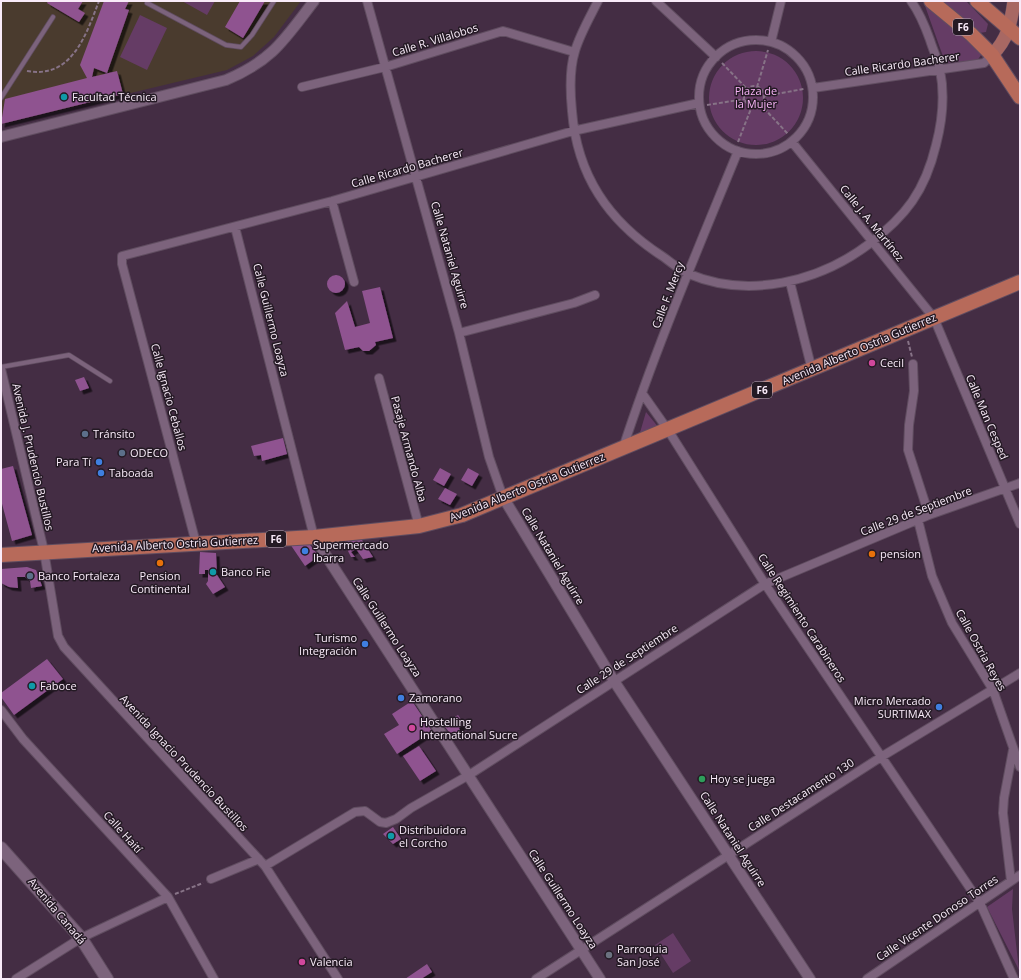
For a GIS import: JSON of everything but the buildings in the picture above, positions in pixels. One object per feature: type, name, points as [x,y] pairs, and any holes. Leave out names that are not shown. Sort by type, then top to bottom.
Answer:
[{"type":"highway","name":"F6","points":[[931,1],[971,34],[992,55],[1020,97]]},
{"type":"highway","points":[[977,1],[1015,33]]},
{"type":"highway","name":"Avenida Alberto Ostria Gutierrez","points":[[1,555],[44,551],[314,537],[419,526],[462,515],[1020,282]]},
{"type":"main road","points":[[992,55],[1015,33],[1014,1]]},
{"type":"main road","name":"Avenida Canadá","points":[[1,848],[81,938],[107,979]]},
{"type":"street","points":[[1,137],[226,80],[247,71],[279,47],[314,1]]},
{"type":"street","name":"Calle Nataniel Aguirre","points":[[366,1],[459,333],[489,457],[503,497],[614,681],[810,979]]},
{"type":"street","points":[[598,1],[583,29],[574,52],[570,88],[573,131],[579,155],[596,192],[618,222],[644,245],[688,274],[740,286],[790,282],[832,268],[854,256],[897,222],[911,205],[933,160],[941,128],[942,95],[940,70],[923,20],[911,1]]},
{"type":"street","points":[[656,1],[716,57]]},
{"type":"street","points":[[771,42],[781,1]]},
{"type":"street","name":"Calle R. Villalobos","points":[[302,87],[385,67],[503,31],[574,52]]},
{"type":"street","points":[[756,40],[771,42],[786,49],[799,59],[808,72],[813,88],[812,112],[804,128],[792,142],[780,149],[767,153],[752,154],[735,150],[713,135],[702,114],[699,103],[699,90],[702,78],[716,57],[728,48],[742,42],[756,40]]},
{"type":"street","name":"Calle Ricardo Bacherer","points":[[813,88],[984,63],[992,55]]},
{"type":"street","name":"Calle Ricardo Bacherer","points":[[122,256],[332,201],[573,131],[699,103]]},
{"type":"street","name":"Calle J. A. Martínez","points":[[792,142],[934,318]]},
{"type":"street","name":"Calle F. Mercy","points":[[623,448],[642,393],[735,150]]},
{"type":"street","points":[[332,201],[354,282]]},
{"type":"street","name":"Calle Guillermo Loayza","points":[[235,227],[314,537],[600,979]]},
{"type":"street","name":"Calle Ignacio Ceballos","points":[[122,256],[122,264],[196,543]]},
{"type":"street","points":[[790,282],[812,370]]},
{"type":"street","points":[[459,333],[574,303],[595,295]]},
{"type":"street","name":"Calle Man Cesped","points":[[934,318],[1020,524]]},
{"type":"street","points":[[913,364],[914,390],[909,426],[908,450],[929,515]]},
{"type":"street","name":"Avenida J. Prudencio Bustillos","points":[[1,368],[44,551]]},
{"type":"street","name":"Pasaje Armando Alba","points":[[379,378],[419,526]]},
{"type":"street","name":"Calle Regimiento Carabineros","points":[[642,393],[668,430],[765,584],[980,903],[1014,979]]},
{"type":"street","name":"Calle 29 de Septiembre","points":[[265,866],[355,812],[365,811],[380,822],[386,823],[396,819],[411,808],[469,776],[765,584],[929,515],[1020,483]]},
{"type":"street","name":"Calle Ostria Reyes","points":[[918,520],[932,576],[952,623],[993,690],[1020,767]]},
{"type":"street","name":"Avenida Ignacio Prudencio Bustillos","points":[[44,551],[58,636],[64,647],[265,866],[338,979]]},
{"type":"street","name":"Calle Destacamento 130","points":[[536,979],[881,757],[1020,673]]},
{"type":"street","name":"Calle Haití","points":[[1,710],[23,739],[168,897],[214,979]]},
{"type":"street","points":[[1011,881],[1003,813],[1004,798],[1013,749]]},
{"type":"street","points":[[211,879],[259,859]]},
{"type":"street","name":"Calle Vicente Donoso Torres","points":[[867,979],[1020,875]]},
{"type":"street","points":[[16,979],[81,938],[168,897]]},
{"type":"lane","points":[[147,3],[226,45],[241,47],[252,35],[274,1]]},
{"type":"lane","points":[[1,98],[53,17]]},
{"type":"lane","points":[[1,368],[69,355],[110,381]]},
{"type":"path","points":[[18,70],[46,73],[54,70],[66,62],[78,47],[99,1]]},
{"type":"path","points":[[757,87],[771,42]]},
{"type":"path","points":[[716,57],[748,90]]},
{"type":"path","points":[[748,90],[757,87]]},
{"type":"path","points":[[752,106],[760,104],[764,96],[762,90],[757,87]]},
{"type":"path","points":[[764,96],[813,88]]},
{"type":"path","points":[[745,99],[748,90]]},
{"type":"path","points":[[699,103],[709,106],[745,99]]},
{"type":"path","points":[[745,99],[752,106]]},
{"type":"path","points":[[760,104],[792,142]]},
{"type":"path","points":[[735,150],[752,106]]},
{"type":"path","points":[[906,330],[913,364]]},
{"type":"path","points":[[168,897],[211,879]]},
{"type":"shaded area","points":[[1,1],[301,1],[274,37],[253,56],[227,70],[1,124]]},
{"type":"green space","points":[[182,1],[215,1],[207,15]]},
{"type":"green space","points":[[943,1],[966,1],[988,24],[986,32],[979,33]]},
{"type":"green space","points":[[924,3],[980,49],[981,55],[977,61],[953,64],[945,62]]},
{"type":"green space","points":[[140,15],[167,28],[147,70],[120,57]]},
{"type":"green space","name":"Plaza de la Mujer","points":[[747,51],[765,51],[774,54],[790,64],[800,80],[803,89],[803,107],[800,116],[790,132],[774,142],[765,145],[747,145],[738,142],[722,132],[712,116],[709,107],[709,89],[712,80],[722,64],[738,54]]},
{"type":"green space","points":[[646,412],[659,428],[639,436]]},
{"type":"green space","points":[[1013,889],[1012,909],[1019,970],[987,907]]},
{"type":"green space","points":[[673,933],[691,961],[673,973],[655,945]]},
{"type":"place","name":"Facultad Técnica","points":[[64,97]]},
{"type":"place","name":"Cecil","points":[[872,363]]},
{"type":"place","name":"Tránsito","points":[[85,434]]},
{"type":"place","name":"ODECO","points":[[122,453]]},
{"type":"place","name":"Para Tí","points":[[99,462]]},
{"type":"place","name":"Taboada","points":[[101,473]]},
{"type":"place","name":"Supermercado Ibarra","points":[[305,551]]},
{"type":"place","name":"pension","points":[[872,554]]},
{"type":"place","name":"Pension Continental","points":[[160,563]]},
{"type":"place","name":"Banco Fie","points":[[213,572]]},
{"type":"place","name":"Banco Fortaleza","points":[[30,576]]},
{"type":"place","name":"Turismo Integración","points":[[365,644]]},
{"type":"place","name":"Faboce","points":[[32,686]]},
{"type":"place","name":"Zamorano","points":[[401,698]]},
{"type":"place","name":"Micro Mercado SURTIMAX","points":[[939,707]]},
{"type":"place","name":"Hostelling International Sucre","points":[[412,728]]},
{"type":"place","name":"Hoy se juega","points":[[702,779]]},
{"type":"place","name":"Distribuidora el Corcho","points":[[391,836]]},
{"type":"place","name":"Parroquia San José","points":[[609,955]]},
{"type":"place","name":"Valencia","points":[[302,962]]}]
